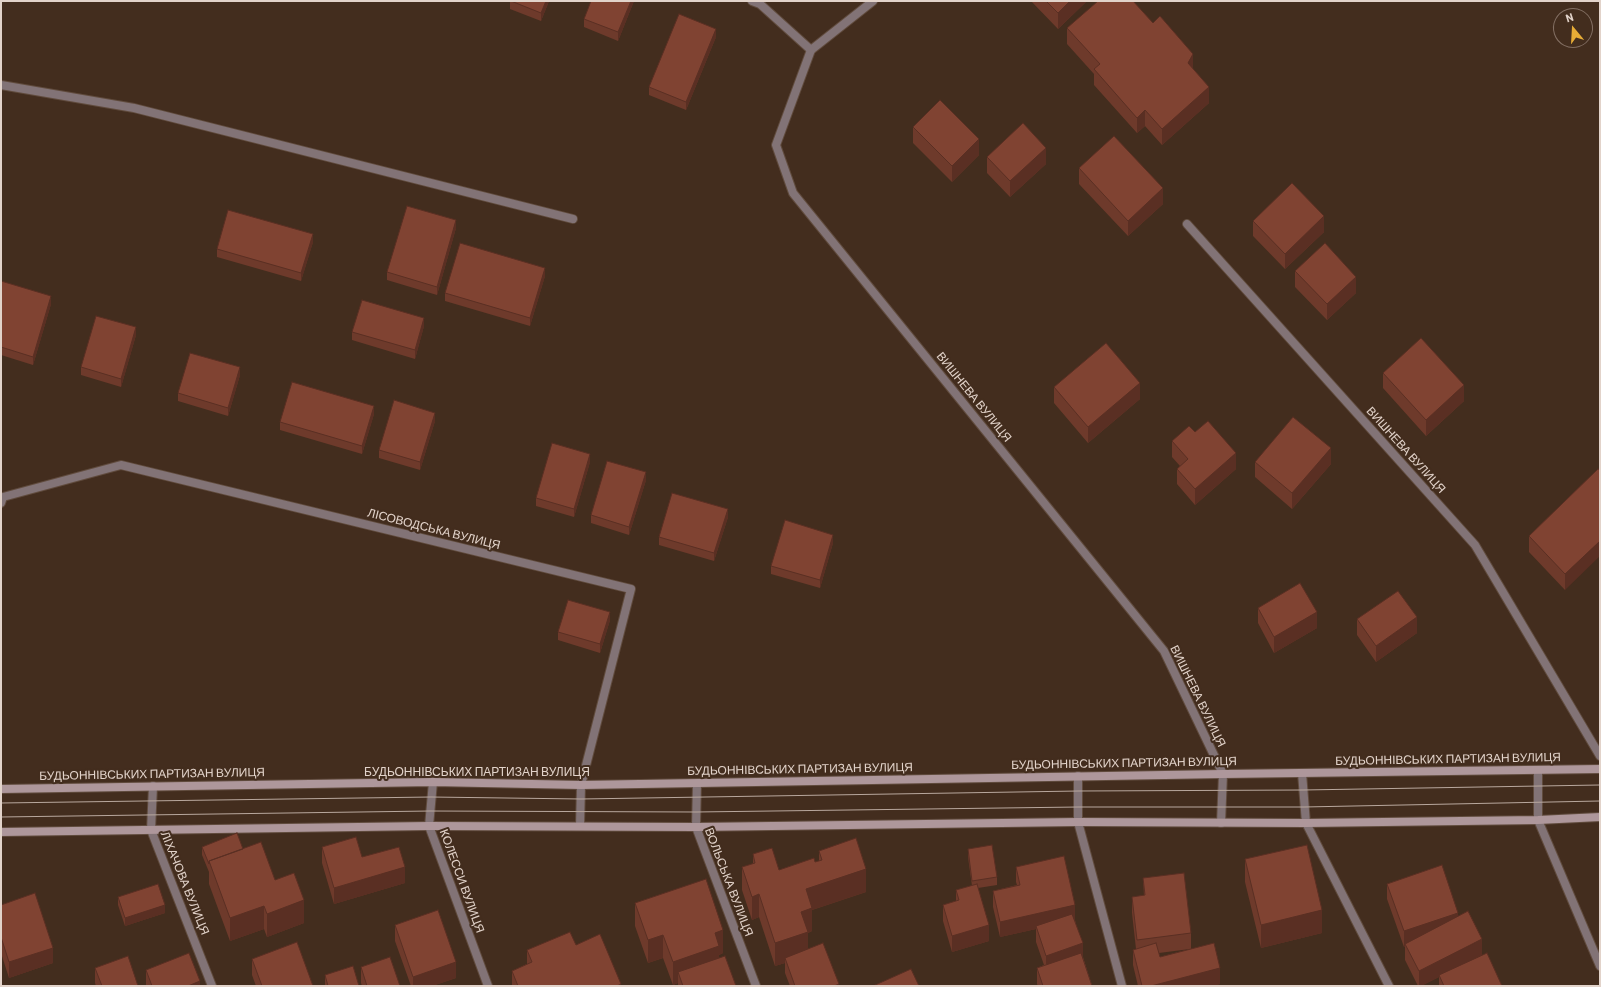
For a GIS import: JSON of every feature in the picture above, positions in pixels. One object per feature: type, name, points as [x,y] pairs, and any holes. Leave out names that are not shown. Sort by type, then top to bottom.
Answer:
[{"type":"main road","name":"БУДЬОННІВСЬКИХ ПАРТИЗАН ВУЛИЦЯ","points":[[1,789],[433,782],[581,785],[1600,769]]},
{"type":"main road","points":[[1,832],[429,826],[696,827],[1078,822],[1306,823],[1538,820],[1600,817]]},
{"type":"street","points":[[752,1],[760,4],[811,50],[872,1]]},
{"type":"street","name":"ВИШНЕВА ВУЛИЦЯ","points":[[811,50],[776,145],[793,193],[1164,651],[1222,774],[1221,823]]},
{"type":"street","points":[[1,85],[134,108],[573,219]]},
{"type":"street","name":"ВИШНЕВА ВУЛИЦЯ","points":[[1187,224],[1475,545],[1600,756]]},
{"type":"street","name":"ЛІСОВОДСЬКА ВУЛИЦЯ","points":[[2,499],[120,465],[630,589],[581,785],[580,826]]},
{"type":"street","points":[[1538,770],[1538,820],[1600,966]]},
{"type":"street","points":[[1302,773],[1306,823],[1389,986]]},
{"type":"street","points":[[1078,776],[1078,822],[1122,986]]},
{"type":"street","name":"КОЛЕССИ ВУЛИЦЯ","points":[[433,782],[429,826],[488,986]]},
{"type":"street","name":"ВОЛЬСЬКА ВУЛИЦЯ","points":[[697,783],[696,827],[756,986]]},
{"type":"street","name":"ЛІХАЧОВА ВУЛИЦЯ","points":[[154,786],[151,830],[212,986]]},
{"type":"building","points":[[511,1],[546,1],[541,13]]},
{"type":"building","points":[[591,1],[631,1],[618,32],[584,19]]},
{"type":"building","points":[[1046,1],[1070,1],[1058,13]]},
{"type":"building","points":[[1098,1],[1133,1],[1153,23],[1160,16],[1193,54],[1188,63],[1209,87],[1162,129],[1145,110],[1137,118],[1094,69],[1100,64],[1067,28]]},
{"type":"building","points":[[679,14],[716,29],[686,102],[649,87]]},
{"type":"building","points":[[940,100],[979,139],[952,166],[913,127]]},
{"type":"building","points":[[1023,123],[1046,148],[1010,181],[987,157]]},
{"type":"building","points":[[1114,136],[1163,188],[1128,221],[1079,168]]},
{"type":"building","points":[[1292,183],[1324,216],[1285,254],[1253,221]]},
{"type":"building","points":[[407,206],[456,220],[437,287],[387,272]]},
{"type":"building","points":[[228,210],[313,234],[301,273],[217,249]]},
{"type":"building","points":[[460,243],[545,268],[530,318],[445,293]]},
{"type":"building","points":[[1325,243],[1356,277],[1327,304],[1295,271]]},
{"type":"building","points":[[1,281],[51,296],[33,357],[1,347]]},
{"type":"building","points":[[362,300],[424,318],[415,350],[352,332]]},
{"type":"building","points":[[96,316],[136,327],[121,379],[81,367]]},
{"type":"building","points":[[1421,338],[1464,385],[1426,420],[1383,373]]},
{"type":"building","points":[[1106,343],[1140,383],[1088,427],[1054,387]]},
{"type":"building","points":[[190,353],[240,367],[228,408],[178,393]]},
{"type":"building","points":[[292,382],[374,406],[362,446],[280,422]]},
{"type":"building","points":[[394,400],[435,413],[420,462],[379,450]]},
{"type":"building","points":[[1293,417],[1331,448],[1292,493],[1255,462]]},
{"type":"building","points":[[1208,421],[1236,453],[1195,489],[1177,469],[1188,459],[1172,441],[1189,426],[1195,432]]},
{"type":"building","points":[[552,443],[590,454],[574,509],[536,498]]},
{"type":"building","points":[[607,461],[646,472],[629,527],[591,515]]},
{"type":"building","points":[[1598,469],[1600,470],[1600,541],[1565,574],[1529,536]]},
{"type":"building","points":[[672,493],[728,509],[714,553],[659,537]]},
{"type":"building","points":[[785,520],[833,535],[820,580],[771,566]]},
{"type":"building","points":[[1300,583],[1317,612],[1274,637],[1258,608]]},
{"type":"building","points":[[1398,591],[1417,617],[1376,646],[1357,619]]},
{"type":"building","points":[[568,600],[610,612],[600,644],[558,632]]},
{"type":"building","points":[[237,833],[243,849],[209,861],[209,864],[202,847]]},
{"type":"building","points":[[356,837],[362,857],[399,847],[405,867],[334,888],[322,847]]},
{"type":"building","points":[[856,838],[866,869],[806,889],[812,908],[801,912],[808,932],[775,943],[759,894],[752,897],[742,867],[755,863],[753,854],[772,848],[779,870],[814,858],[815,862],[822,860],[819,851]]},
{"type":"building","points":[[261,842],[275,880],[294,873],[304,900],[267,914],[264,906],[230,918],[209,861]]},
{"type":"building","points":[[992,845],[997,877],[972,881],[968,849]]},
{"type":"building","points":[[1307,845],[1322,910],[1261,925],[1245,859]]},
{"type":"building","points":[[1064,856],[1075,905],[1000,922],[993,891],[1020,885],[1016,867]]},
{"type":"building","points":[[1442,865],[1458,913],[1404,931],[1387,884]]},
{"type":"building","points":[[1184,873],[1191,933],[1137,940],[1132,897],[1145,895],[1143,878]]},
{"type":"building","points":[[706,879],[723,930],[715,933],[719,946],[673,962],[663,935],[648,940],[635,903]]},
{"type":"building","points":[[158,884],[165,905],[125,918],[118,897]]},
{"type":"building","points":[[977,884],[989,925],[952,936],[943,905],[959,900],[956,890]]},
{"type":"building","points":[[35,893],[53,948],[9,962],[1,937],[1,905]]},
{"type":"building","points":[[438,910],[456,962],[413,977],[395,925]]},
{"type":"building","points":[[1468,911],[1482,939],[1419,971],[1405,944]]},
{"type":"building","points":[[1072,914],[1083,943],[1046,956],[1036,926]]},
{"type":"building","points":[[570,932],[576,945],[600,934],[621,984],[617,986],[518,986],[512,971],[532,962],[527,950]]},
{"type":"building","points":[[297,942],[313,986],[262,986],[252,959]]},
{"type":"building","points":[[823,943],[839,984],[834,986],[795,986],[785,958]]},
{"type":"building","points":[[1156,943],[1160,957],[1214,943],[1220,968],[1151,986],[1142,986],[1133,950]]},
{"type":"building","points":[[189,953],[200,981],[188,986],[152,986],[146,970]]},
{"type":"building","points":[[1081,953],[1092,986],[1043,986],[1037,968]]},
{"type":"building","points":[[1487,953],[1502,986],[1444,986],[1439,975]]},
{"type":"building","points":[[128,956],[138,986],[102,986],[95,968]]},
{"type":"building","points":[[725,956],[736,986],[683,986],[678,972]]},
{"type":"building","points":[[390,957],[400,986],[367,986],[361,967]]},
{"type":"building","points":[[353,966],[359,986],[328,986],[325,975]]},
{"type":"building","points":[[911,969],[919,986],[873,986]]},
{"type":"tram line","points":[[1,803],[431,797],[581,799],[1600,785]]},
{"type":"tram line","points":[[1,817],[430,811],[696,812],[1078,807],[1304,807],[1600,801]]}]
